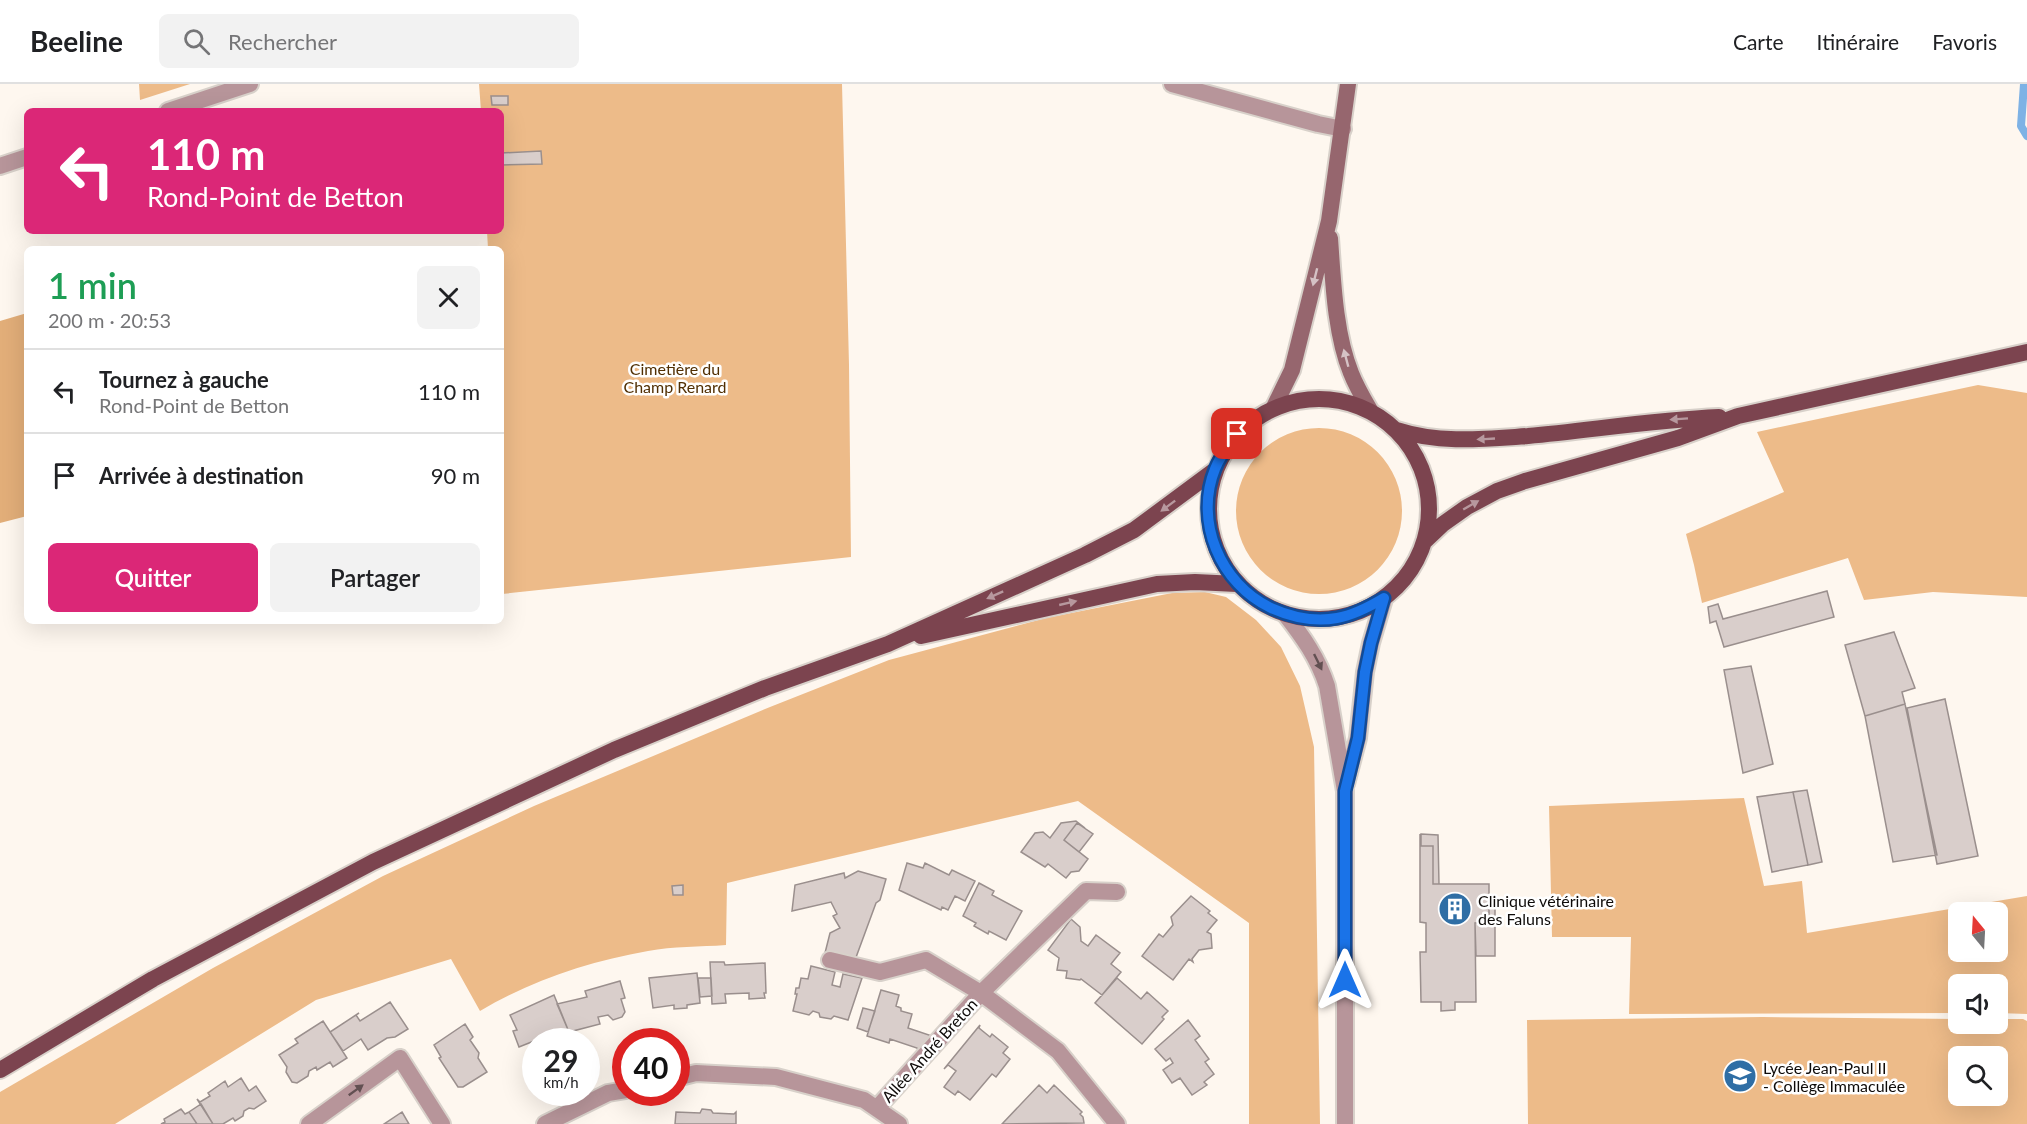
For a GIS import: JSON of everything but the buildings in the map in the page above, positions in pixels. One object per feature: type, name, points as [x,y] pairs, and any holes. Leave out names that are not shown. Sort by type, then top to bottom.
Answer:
[{"type":"main road","points":[[1274,407],[1294,360],[1329,221],[1348,84]]},
{"type":"main road","points":[[1329,221],[1334,290],[1345,354],[1351,374],[1370,410]]},
{"type":"main road","points":[[1425,541],[1443,524],[1467,507],[1497,491],[1526,481],[1678,438],[1738,416],[2027,352]]},
{"type":"main road","points":[[1323,398],[1347,402],[1370,410],[1397,430],[1410,446],[1420,463],[1426,482],[1430,501],[1429,522],[1425,541],[1416,563],[1384,598],[1361,611],[1336,618],[1310,619],[1285,614],[1259,602],[1237,584],[1223,565],[1213,543],[1208,520],[1209,496],[1215,470],[1223,452],[1237,434],[1254,419],[1274,407],[1298,400],[1323,398]]},
{"type":"main road","points":[[1397,430],[1419,437],[1437,439],[1485,439],[1672,420],[1738,416]]},
{"type":"main road","points":[[0,1070],[122,997],[231,936],[426,836],[687,719],[888,644],[1085,555],[1134,530],[1215,470]]},
{"type":"main road","points":[[888,644],[1157,584],[1195,582],[1237,584]]},
{"type":"street","points":[[177,108],[250,84]]},
{"type":"street","points":[[1172,84],[1343,129]]},
{"type":"street","points":[[0,166],[24,158]]},
{"type":"street","points":[[1345,791],[1358,738],[1365,672],[1384,598]]},
{"type":"street","points":[[1285,614],[1316,657],[1322,671],[1327,686],[1345,791],[1345,1124]]},
{"type":"street","name":"Allée André Breton","points":[[877,1108],[981,993],[1086,891],[1117,892]]},
{"type":"street","name":"Allée André Breton","points":[[830,960],[880,972],[926,960],[981,993],[1059,1051],[1117,1124]]},
{"type":"street","points":[[309,1124],[400,1058],[442,1124]]},
{"type":"street","points":[[690,1074],[776,1077],[864,1100],[899,1124]]},
{"type":"street","points":[[545,1124],[612,1093]]},
{"type":"green space","points":[[139,84],[190,84],[140,100]]},
{"type":"green space","name":"Cimetière du Champ Renard","points":[[479,84],[842,84],[851,557],[504,594],[504,246],[488,246],[487,234],[504,234],[504,108],[481,108]]},
{"type":"green space","points":[[1978,385],[2027,393],[2027,597],[1933,592],[1864,600],[1848,558],[1702,603],[1686,534],[1784,492],[1757,432]]},
{"type":"green space","points":[[1319,428],[1351,434],[1378,452],[1396,479],[1402,511],[1396,543],[1378,570],[1351,588],[1319,594],[1287,588],[1260,570],[1242,543],[1236,511],[1242,479],[1260,452],[1287,434]]},
{"type":"green space","points":[[1205,592],[1226,597],[1256,620],[1281,647],[1300,686],[1314,747],[1320,1124],[1249,1124],[1249,923],[1078,801],[727,883],[726,945],[657,949],[604,960],[540,981],[480,1011],[451,959],[316,1000],[115,1124],[0,1124],[0,1092],[213,968],[383,876],[534,806],[889,660],[1046,618],[1172,593]]},
{"type":"green space","points":[[1744,798],[1764,886],[1802,881],[1807,933],[1948,909],[1948,962],[2008,962],[2008,902],[1991,902],[2027,896],[2027,1014],[2008,1013],[2008,974],[1948,974],[1948,1013],[1629,1014],[1631,937],[1552,937],[1549,806]]},
{"type":"green space","name":"Lycée Jean-Paul II - Collège Immaculée","points":[[1762,1017],[1948,1019],[1948,1034],[2008,1034],[2008,1019],[2027,1021],[2027,1124],[1528,1124],[1527,1020]]},
{"type":"shaded area","points":[[24,314],[24,517],[0,523],[0,321]]},
{"type":"waterway","points":[[2024,84],[2021,126],[2027,136]]},
{"type":"place","name":"Clinique vétérinaire des Faluns","points":[[1455,909]]},
{"type":"place","name":"Lycée Jean-Paul II - Collège Immaculée","points":[[1740,1076]]},
{"type":"route","points":[[1237,434],[1223,452],[1215,470],[1209,496],[1208,520],[1213,543],[1223,565],[1237,584],[1259,602],[1285,614],[1310,619],[1336,618],[1361,611],[1384,598],[1365,672],[1358,738],[1345,791],[1345,980]]}]
